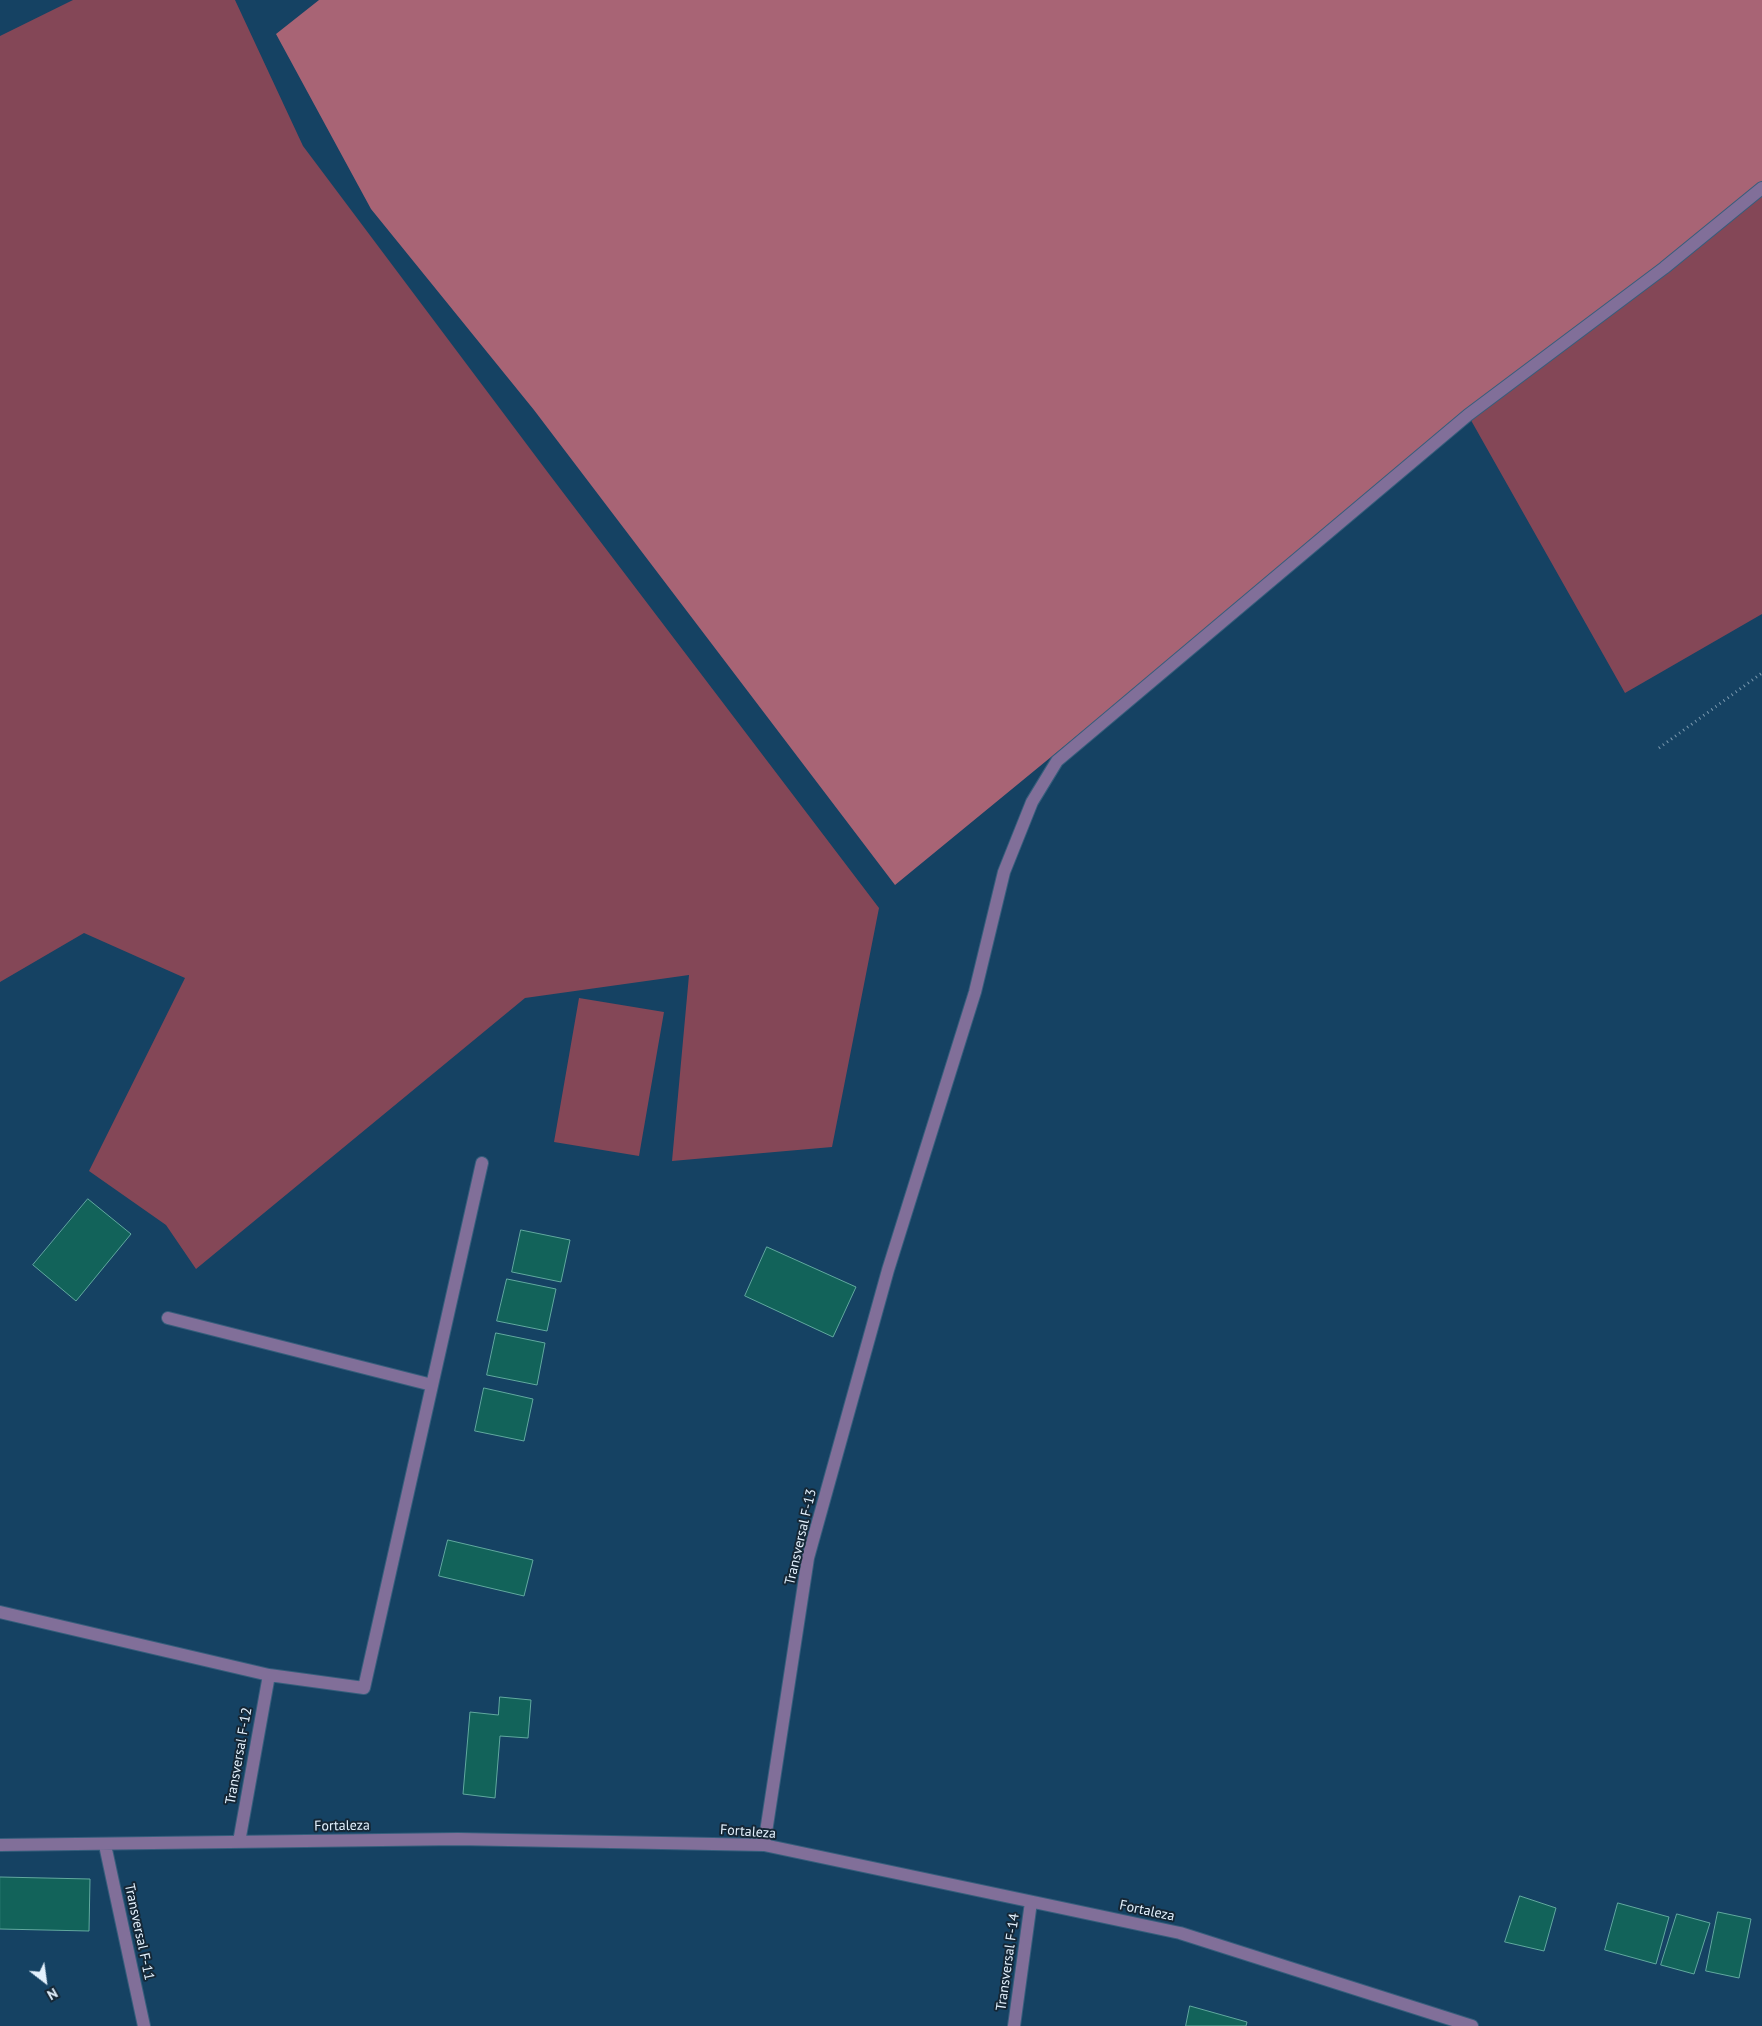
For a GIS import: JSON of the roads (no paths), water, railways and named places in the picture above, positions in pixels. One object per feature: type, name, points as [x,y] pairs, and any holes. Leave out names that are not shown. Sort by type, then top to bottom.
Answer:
[{"type":"street","name":"Transversal F-13","points":[[764,1845],[808,1558],[888,1270],[975,992],[1004,872],[1032,802],[1056,761],[1468,415],[1664,268],[1762,188]]},
{"type":"street","points":[[0,1612],[269,1675],[364,1688],[482,1163]]},
{"type":"street","points":[[168,1318],[432,1385]]},
{"type":"street","name":"Transversal F-12","points":[[239,1842],[269,1675]]},
{"type":"street","name":"Fortaleza","points":[[0,1845],[104,1845],[458,1838],[764,1845],[1180,1933],[1472,2026]]},
{"type":"street","name":"Transversal F-11","points":[[104,1845],[144,2026]]},
{"type":"street","name":"Transversal F-14","points":[[1014,2026],[1031,1902]]}]
